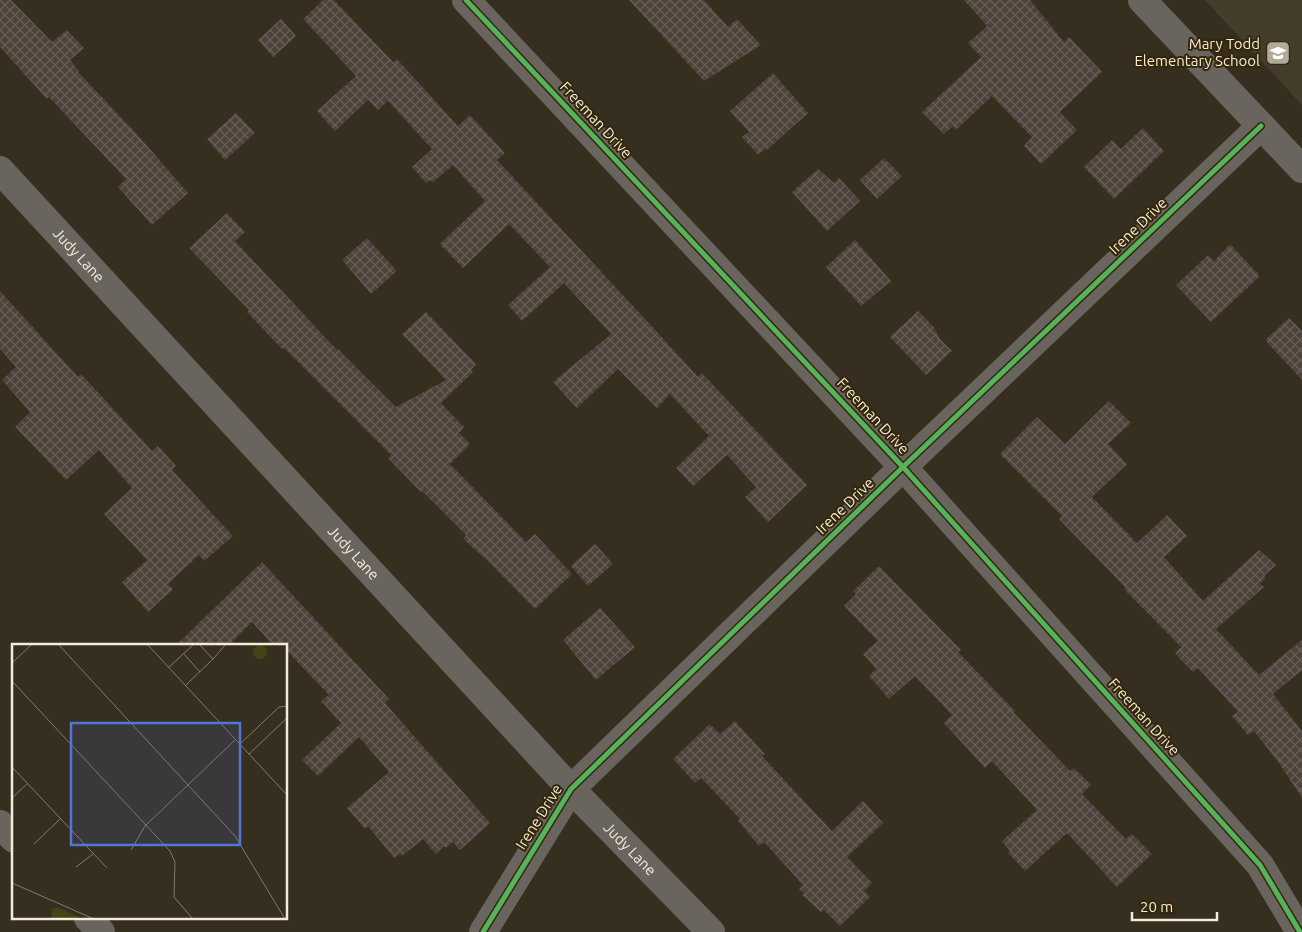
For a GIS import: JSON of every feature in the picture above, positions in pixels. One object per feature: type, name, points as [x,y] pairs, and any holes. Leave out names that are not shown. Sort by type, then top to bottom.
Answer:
[{"type":"street","name":"Freeman Drive","points":[[466,0],[903,467],[1260,865],[1300,932]]},
{"type":"street","points":[[1142,0],[1261,126],[1300,163]]},
{"type":"street","name":"Irene Drive","points":[[482,932],[571,789],[903,467],[1261,126]]},
{"type":"street","name":"Judy Lane","points":[[0,170],[571,789],[711,932]]},
{"type":"street","points":[[0,824],[12,837]]},
{"type":"street","points":[[90,920],[101,932]]},
{"type":"shaded area","name":"Mary Todd Elementary School","points":[[1205,0],[1302,0],[1302,105]]},
{"type":"building","points":[[0,0],[11,0],[52,42],[67,30],[84,48],[70,60],[78,72],[135,132],[188,193],[152,225],[118,187],[126,179],[49,97],[47,99],[0,47]]},
{"type":"building","points":[[323,0],[334,0],[393,62],[397,59],[458,126],[470,115],[505,153],[497,160],[698,377],[702,373],[807,485],[768,522],[745,497],[756,487],[727,455],[693,486],[676,468],[709,436],[670,394],[657,408],[618,369],[577,408],[553,382],[611,334],[564,283],[522,321],[508,305],[550,267],[509,224],[463,268],[440,244],[485,201],[453,165],[433,182],[430,180],[426,183],[412,167],[432,149],[388,101],[378,110],[368,100],[335,131],[317,111],[356,76],[303,19]]},
{"type":"building","points":[[629,0],[704,0],[728,27],[737,19],[761,45],[704,81]]},
{"type":"building","points":[[964,0],[1030,0],[1064,42],[1069,37],[1102,72],[1060,112],[1077,130],[1041,164],[1024,146],[1032,137],[992,96],[956,130],[953,126],[944,134],[922,112],[981,57],[968,43],[987,26]]},
{"type":"building","points":[[281,19],[296,36],[273,57],[258,40]]},
{"type":"building","points":[[773,73],[808,113],[767,150],[765,149],[758,155],[742,137],[749,132],[730,111]]},
{"type":"building","points":[[236,113],[255,133],[225,160],[207,139]]},
{"type":"building","points":[[1143,128],[1164,151],[1114,199],[1084,167],[1112,140],[1121,149]]},
{"type":"building","points":[[884,158],[902,176],[877,199],[860,180]]},
{"type":"building","points":[[818,169],[834,183],[839,178],[860,201],[827,231],[792,192]]},
{"type":"building","points":[[227,213],[245,232],[235,241],[337,350],[396,407],[446,380],[402,334],[426,312],[476,364],[471,370],[473,372],[441,403],[464,427],[459,433],[470,444],[450,464],[526,542],[535,534],[572,574],[535,609],[488,561],[463,539],[466,535],[388,458],[391,455],[284,348],[282,349],[247,312],[249,310],[189,248]]},
{"type":"building","points":[[367,238],[397,271],[371,294],[342,260]]},
{"type":"building","points":[[855,240],[891,281],[861,306],[826,267]]},
{"type":"building","points":[[1230,244],[1260,276],[1211,322],[1176,285],[1208,255],[1214,261]]},
{"type":"building","points":[[0,291],[78,377],[81,374],[152,451],[158,446],[176,466],[172,470],[233,536],[204,561],[199,555],[168,584],[173,589],[148,612],[122,582],[147,560],[104,514],[132,488],[99,450],[66,480],[15,427],[30,412],[2,380],[16,367],[0,349]]},
{"type":"building","points":[[918,311],[933,326],[940,339],[952,351],[926,375],[890,337]]},
{"type":"building","points":[[1289,318],[1302,331],[1302,380],[1265,340]]},
{"type":"building","points":[[1109,401],[1131,423],[1108,444],[1127,464],[1092,497],[1137,543],[1167,515],[1187,536],[1164,557],[1203,601],[1259,550],[1276,565],[1264,576],[1266,578],[1260,583],[1264,587],[1216,629],[1259,675],[1302,640],[1302,670],[1273,694],[1302,731],[1302,798],[1279,763],[1254,731],[1248,735],[1232,716],[1238,712],[1198,668],[1193,672],[1175,653],[1181,647],[1059,519],[1062,516],[1000,454],[1037,417],[1065,444]]},
{"type":"building","points":[[595,544],[613,564],[588,586],[571,566]]},
{"type":"building","points":[[262,562],[389,699],[385,703],[490,823],[460,850],[453,842],[446,848],[444,846],[436,854],[423,839],[402,856],[400,854],[394,858],[368,826],[365,829],[347,808],[389,772],[359,737],[318,776],[302,760],[341,723],[321,701],[329,695],[288,652],[288,644],[272,644],[252,622],[230,644],[177,644]]},
{"type":"building","points":[[879,566],[961,650],[958,652],[1070,771],[1074,768],[1091,785],[1082,794],[1126,839],[1132,834],[1152,854],[1117,887],[1067,833],[1025,871],[1008,853],[1010,851],[1002,841],[1037,810],[992,761],[985,768],[944,723],[952,715],[915,676],[889,699],[869,676],[876,669],[863,654],[878,641],[844,606],[856,594],[853,591]]},
{"type":"building","points":[[600,608],[635,647],[596,680],[563,640]]},
{"type":"building","points":[[735,721],[765,754],[762,756],[832,831],[863,801],[883,823],[847,857],[872,883],[864,891],[870,897],[840,926],[824,910],[821,912],[802,895],[804,893],[799,889],[803,885],[764,842],[759,846],[738,821],[740,819],[701,778],[695,783],[673,759],[710,724],[720,734]]},
{"type":"cycle path","points":[[466,0],[903,467],[1260,865],[1300,932]]},
{"type":"cycle path","points":[[483,932],[571,789],[903,467],[1261,126]]},
{"type":"place","name":"Mary Todd Elementary School","points":[[1278,53]]}]
